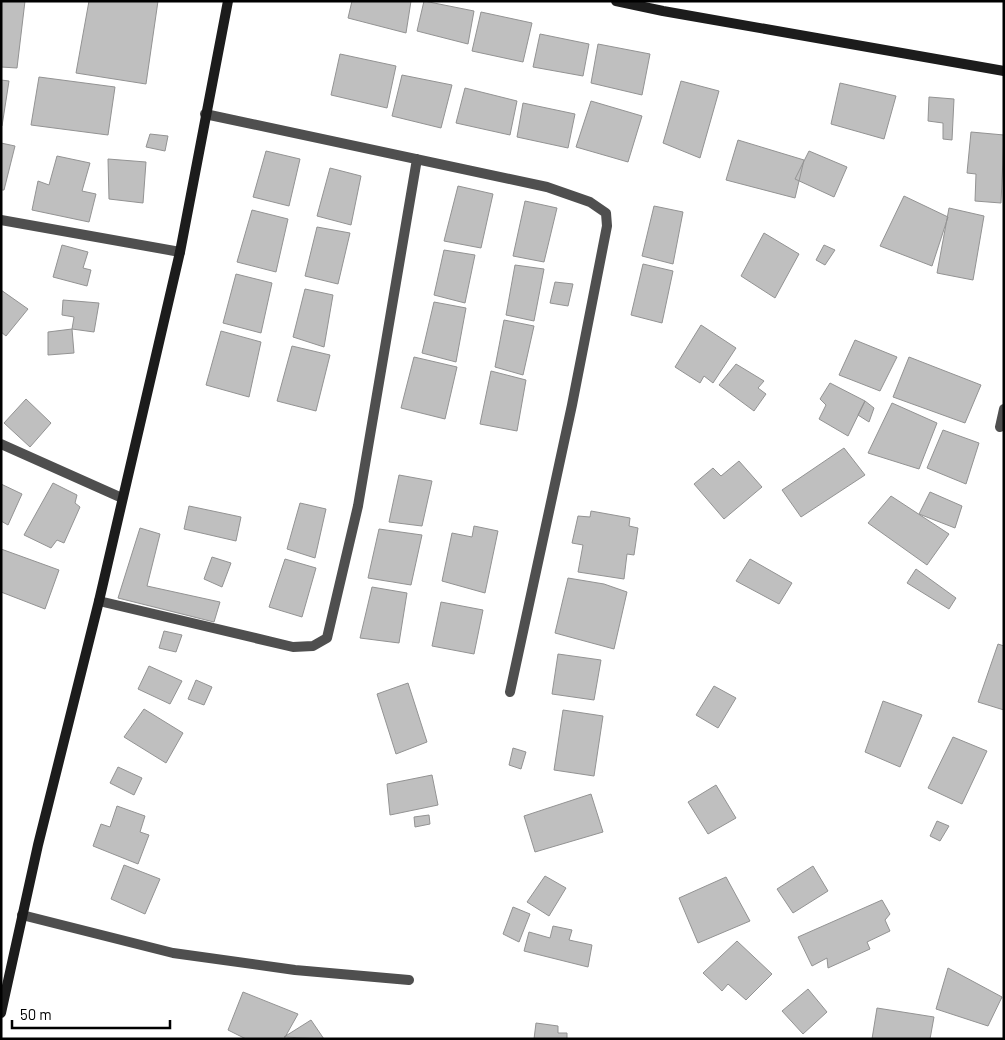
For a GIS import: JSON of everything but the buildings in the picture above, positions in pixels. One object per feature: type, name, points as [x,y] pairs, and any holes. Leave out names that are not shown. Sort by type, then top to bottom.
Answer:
[{"type":"street","points":[[1,1013],[22,914],[99,601],[180,252],[228,1]]},
{"type":"street","points":[[616,1],[663,12],[1004,71]]},
{"type":"street","points":[[205,114],[547,187],[590,202],[606,213],[607,226],[574,396],[510,692]]},
{"type":"street","points":[[99,601],[293,647],[313,646],[327,638],[358,506],[417,159]]},
{"type":"street","points":[[1,220],[180,252]]},
{"type":"street","points":[[1000,428],[1004,409]]},
{"type":"street","points":[[1,444],[122,498]]},
{"type":"street","points":[[22,914],[173,953],[295,970],[409,980]]}]
